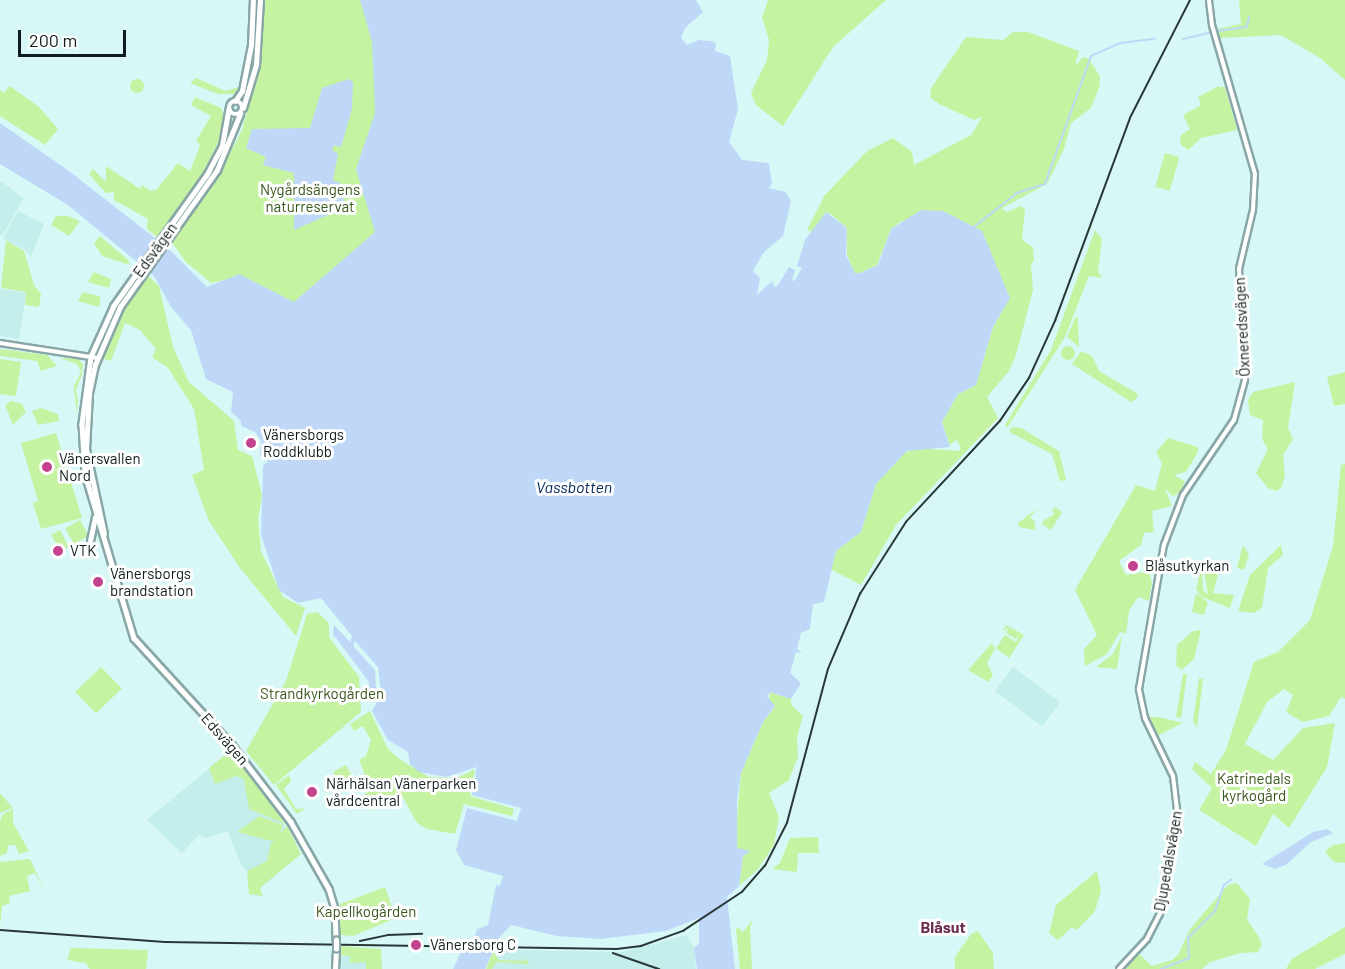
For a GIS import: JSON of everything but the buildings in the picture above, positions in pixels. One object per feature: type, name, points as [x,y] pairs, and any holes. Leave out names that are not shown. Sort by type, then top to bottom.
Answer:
[{"type":"main road","name":"Edsvägen","points":[[167,238],[216,159],[229,110],[242,91],[251,45],[253,0]]},
{"type":"main road","name":"Edsvägen","points":[[104,534],[94,510],[82,450],[84,389],[91,357],[114,306],[217,170],[243,108],[256,65],[260,0]]},
{"type":"main road","points":[[235,101],[243,108]]},
{"type":"main road","points":[[229,110],[240,114]]},
{"type":"main road","name":"Edsvägen","points":[[138,277],[120,307],[98,358],[89,393],[86,449],[104,534],[134,638],[232,745],[291,822],[329,889],[335,909],[335,969]]},
{"type":"main road","points":[[90,541],[95,530],[94,510]]},
{"type":"street","name":"Öxneredsvägen","points":[[1140,675],[1164,545],[1190,483],[1234,420],[1245,380],[1239,269],[1253,210],[1255,174],[1212,25],[1209,0]]},
{"type":"street","points":[[0,343],[98,358]]},
{"type":"street","name":"Djupedalsvägen","points":[[1119,969],[1147,939],[1160,914],[1179,810],[1173,776],[1142,710],[1140,675]]},
{"type":"shaded area","points":[[0,181],[24,198],[2,236],[0,235]]},
{"type":"shaded area","points":[[18,211],[44,224],[31,257],[24,249],[3,238]]},
{"type":"shaded area","points":[[0,289],[26,293],[19,339],[0,336]]},
{"type":"shaded area","points":[[1013,667],[1060,703],[1042,726],[995,691]]},
{"type":"shaded area","points":[[230,751],[267,795],[301,854],[260,888],[263,896],[249,894],[249,872],[241,865],[228,831],[206,838],[199,835],[182,853],[147,820]]},
{"type":"shaded area","points":[[687,935],[694,948],[696,969],[492,969],[501,950],[622,952]]},
{"type":"shaded area","points":[[340,955],[350,956],[350,962],[366,962],[366,969],[340,969]]},
{"type":"green space","name":"Nygårdsängens naturreservat","points":[[264,0],[383,0],[418,225],[302,328],[231,279],[211,283],[186,262],[170,240],[224,165],[242,130],[261,59]]},
{"type":"green space","points":[[768,0],[886,0],[833,47],[783,126],[756,105],[751,93],[767,60],[769,40],[762,17]]},
{"type":"green space","points":[[1239,0],[1345,0],[1345,80],[1320,58],[1281,35],[1219,38],[1217,29],[1241,24]]},
{"type":"green space","points":[[1013,32],[1028,32],[1079,51],[1075,66],[1083,57],[1089,59],[1100,76],[1099,88],[1091,108],[1071,123],[1064,149],[1047,184],[1002,208],[1007,212],[1021,206],[1025,209],[1022,240],[1033,247],[1034,260],[1031,265],[1033,290],[1016,355],[1009,371],[987,397],[998,418],[896,525],[861,585],[830,569],[836,551],[861,532],[876,484],[904,453],[918,448],[959,451],[961,447],[956,440],[950,445],[942,422],[958,394],[976,385],[993,327],[1010,298],[903,220],[891,229],[877,265],[860,273],[855,273],[847,255],[847,228],[832,215],[826,212],[812,232],[807,230],[825,195],[867,151],[893,138],[912,152],[914,165],[971,135],[982,117],[974,120],[939,104],[930,97],[931,88],[966,37],[1003,40]]},
{"type":"green space","points":[[196,78],[226,91],[239,87],[236,94],[218,94],[190,83]]},
{"type":"green space","points":[[134,79],[140,79],[144,86],[140,93],[134,93],[130,89],[130,83]]},
{"type":"green space","points":[[10,86],[39,107],[58,129],[45,145],[0,116],[0,90],[4,93]]},
{"type":"green space","points":[[1217,87],[1225,87],[1237,130],[1201,138],[1188,150],[1181,145],[1180,136],[1190,129],[1183,115],[1201,105],[1198,97]]},
{"type":"green space","points":[[195,97],[221,108],[224,116],[219,140],[204,171],[157,237],[147,229],[148,219],[114,200],[114,192],[106,193],[89,174],[93,169],[106,182],[106,166],[140,189],[142,185],[151,191],[157,189],[178,163],[190,171],[200,145],[196,141],[211,116],[191,105]]},
{"type":"green space","points":[[1165,153],[1179,157],[1170,191],[1155,187]]},
{"type":"green space","points":[[56,216],[68,216],[80,221],[69,236],[51,225]]},
{"type":"green space","points":[[1095,230],[1102,239],[1098,271],[1102,278],[1089,276],[1065,337],[1007,428],[1005,425],[1051,350]]},
{"type":"green space","points":[[100,236],[128,260],[130,265],[102,256],[94,243]]},
{"type":"green space","points":[[6,240],[24,251],[34,285],[41,294],[39,307],[25,305],[26,292],[1,288]]},
{"type":"green space","points":[[94,272],[111,279],[109,288],[88,282]]},
{"type":"green space","points":[[146,274],[159,286],[173,347],[189,382],[234,421],[238,450],[252,456],[262,495],[258,520],[261,551],[283,597],[305,608],[296,636],[240,568],[209,521],[192,475],[204,470],[194,409],[168,368],[152,357],[156,349],[140,330],[125,323],[111,361],[104,359],[126,302]]},
{"type":"green space","points":[[83,292],[101,297],[99,307],[78,301]]},
{"type":"green space","points":[[1076,316],[1078,319],[1079,347],[1067,337]]},
{"type":"green space","points":[[1068,346],[1073,348],[1075,353],[1073,358],[1068,360],[1063,358],[1061,353],[1063,348]]},
{"type":"green space","points":[[0,349],[47,355],[57,366],[41,371],[37,361],[0,356]]},
{"type":"green space","points":[[1081,351],[1092,356],[1099,371],[1138,394],[1136,399],[1131,402],[1072,364]]},
{"type":"green space","points":[[60,358],[79,359],[83,365],[76,390],[77,415],[74,387],[81,371],[77,364]]},
{"type":"green space","points":[[0,359],[21,362],[16,396],[0,394]]},
{"type":"green space","points":[[1345,372],[1345,404],[1334,406],[1327,377]]},
{"type":"green space","points":[[1295,382],[1288,428],[1293,439],[1283,455],[1285,476],[1281,488],[1276,491],[1268,488],[1256,473],[1268,449],[1262,439],[1263,420],[1250,415],[1248,400],[1253,392]]},
{"type":"green space","points":[[11,401],[22,404],[26,412],[13,425],[5,405]]},
{"type":"green space","points":[[41,408],[58,414],[59,421],[38,425],[32,411]]},
{"type":"green space","points":[[1012,427],[1021,428],[1059,451],[1066,480],[1060,481],[1052,454],[1009,432]]},
{"type":"green space","name":"Vänersvallen Nord","points":[[56,433],[82,518],[41,529],[33,503],[38,501],[21,443]]},
{"type":"green space","points":[[1168,438],[1198,447],[1198,452],[1186,472],[1174,475],[1185,481],[1180,493],[1173,496],[1165,489],[1172,506],[1152,511],[1154,532],[1144,533],[1141,545],[1119,561],[1126,575],[1149,571],[1152,583],[1149,601],[1138,597],[1129,611],[1126,634],[1120,632],[1107,654],[1085,666],[1084,649],[1097,635],[1075,590],[1136,485],[1155,491],[1162,463],[1156,452]]},
{"type":"green space","name":"Katrinedals kyrkogård","points":[[1345,464],[1345,699],[1341,697],[1329,716],[1303,722],[1286,712],[1293,695],[1284,689],[1267,702],[1245,744],[1273,760],[1303,728],[1335,723],[1327,767],[1289,828],[1273,814],[1256,846],[1199,810],[1212,788],[1192,769],[1195,762],[1211,774],[1226,750],[1254,662],[1278,652],[1310,620],[1333,546],[1341,465]]},
{"type":"green space","points":[[1055,507],[1062,512],[1051,530],[1042,524],[1045,519],[1051,523],[1046,519],[1055,514],[1052,511]]},
{"type":"green space","points":[[1038,508],[1030,517],[1035,522],[1035,530],[1019,527],[1018,523]]},
{"type":"green space","points":[[80,520],[89,536],[74,544],[65,528]]},
{"type":"green space","points":[[60,530],[69,547],[60,551],[51,535]]},
{"type":"green space","points":[[1243,545],[1249,555],[1244,570],[1237,568]]},
{"type":"green space","points":[[1281,545],[1283,555],[1268,568],[1262,608],[1254,613],[1238,611],[1250,575]]},
{"type":"green space","points":[[1206,561],[1218,575],[1213,593],[1234,595],[1230,608],[1202,597],[1196,589],[1202,564],[1203,590],[1208,595],[1203,565]]},
{"type":"green space","points":[[1196,593],[1208,602],[1204,615],[1192,612]]},
{"type":"green space","name":"Strandkyrkogården","points":[[317,612],[329,623],[329,637],[359,677],[361,712],[274,785],[246,751],[286,681],[307,614]]},
{"type":"green space","points":[[1006,625],[1024,635],[1009,658],[996,648],[1005,635],[1016,642],[1020,634],[1016,639],[1006,633],[1009,627],[1003,632]]},
{"type":"green space","points":[[1201,630],[1194,659],[1182,670],[1176,666],[1177,645],[1193,631]]},
{"type":"green space","points":[[1122,635],[1117,669],[1096,667],[1113,654]]},
{"type":"green space","points":[[992,643],[995,649],[987,663],[993,675],[988,682],[968,670]]},
{"type":"green space","points":[[101,667],[122,689],[96,714],[75,692]]},
{"type":"green space","points":[[1183,674],[1187,674],[1181,718],[1176,717]]},
{"type":"green space","points":[[1199,678],[1203,679],[1197,728],[1193,721]]},
{"type":"green space","points":[[770,692],[791,699],[791,705],[803,716],[797,737],[798,757],[789,780],[769,793],[779,817],[774,845],[758,869],[739,886],[743,856],[750,851],[737,849],[735,838],[741,773],[763,722],[775,707],[769,701]]},
{"type":"green space","points":[[370,711],[388,749],[401,760],[429,777],[457,778],[475,769],[470,796],[514,809],[512,816],[464,804],[455,834],[427,829],[417,823],[401,794],[373,810],[364,794],[372,790],[369,785],[373,780],[365,775],[359,760],[366,756],[371,740],[363,726],[354,731],[350,724]]},
{"type":"green space","points":[[1148,717],[1158,717],[1183,723],[1157,736]]},
{"type":"green space","points":[[230,751],[264,791],[285,824],[249,809],[244,780],[237,776],[215,784],[209,768]]},
{"type":"green space","points":[[346,765],[355,782],[347,785],[338,782],[333,772]]},
{"type":"green space","points":[[289,775],[291,781],[284,789],[296,809],[306,808],[297,814],[276,785]]},
{"type":"green space","points":[[0,793],[13,808],[0,813]]},
{"type":"green space","points":[[13,809],[13,823],[29,851],[19,854],[15,845],[8,845],[7,853],[0,856],[0,821],[3,814]]},
{"type":"green space","points":[[259,816],[283,825],[279,836],[271,841],[237,832]]},
{"type":"green space","points":[[287,826],[301,854],[260,888],[263,896],[249,894],[247,871],[267,861],[271,843]]},
{"type":"green space","points":[[818,837],[819,853],[798,853],[797,872],[772,869],[780,863],[790,838]]},
{"type":"green space","points":[[1345,843],[1345,863],[1334,862],[1325,852],[1333,845]]},
{"type":"green space","points":[[30,859],[46,894],[35,873],[27,876],[30,891],[9,896],[10,903],[2,906],[0,926],[0,862]]},
{"type":"green space","points":[[1097,871],[1101,891],[1095,911],[1077,930],[1072,927],[1058,940],[1049,933],[1056,905]]},
{"type":"green space","points":[[1237,883],[1250,899],[1247,919],[1262,945],[1258,952],[1241,953],[1210,962],[1202,969],[1123,969],[1139,954],[1152,966],[1172,960],[1178,955],[1190,929],[1228,885]]},
{"type":"green space","name":"Kapellkogården","points":[[385,887],[396,918],[353,936],[340,935],[340,904]]},
{"type":"green space","points":[[754,918],[750,927],[752,969],[740,969],[736,930],[737,927],[743,932]]},
{"type":"green space","points":[[1345,927],[1345,954],[1315,969],[1286,969],[1292,959]]},
{"type":"green space","points":[[978,931],[993,953],[994,969],[955,969],[955,957],[971,934]]},
{"type":"green space","points":[[341,946],[381,949],[382,969],[366,969],[366,962],[350,963],[350,956],[340,955]]},
{"type":"green space","points":[[71,948],[148,950],[146,969],[90,969],[86,963],[67,960]]},
{"type":"green space","points":[[493,951],[499,960],[525,961],[526,958],[529,964],[496,962],[492,969],[486,969]]},
{"type":"water","name":"Vassbotten","points":[[360,0],[696,0],[703,12],[685,28],[681,38],[687,45],[699,40],[711,41],[716,43],[715,51],[730,56],[738,109],[729,142],[742,160],[769,163],[772,183],[769,188],[786,192],[791,201],[783,236],[764,252],[753,271],[760,278],[757,295],[772,281],[775,287],[778,285],[789,267],[795,270],[792,281],[795,280],[802,268],[797,266],[805,240],[826,212],[847,228],[846,255],[855,273],[860,273],[878,265],[891,229],[921,210],[943,211],[982,231],[1010,298],[993,327],[976,385],[958,394],[942,422],[950,447],[907,451],[876,484],[861,532],[836,551],[824,602],[813,604],[810,629],[801,633],[797,649],[802,653],[796,652],[790,673],[801,683],[791,699],[770,692],[767,696],[775,706],[763,722],[741,773],[737,800],[737,848],[751,851],[743,856],[739,886],[727,897],[735,969],[697,969],[694,948],[699,944],[699,918],[666,931],[600,939],[557,936],[511,925],[499,938],[485,969],[453,969],[461,952],[471,950],[477,929],[488,925],[496,885],[500,886],[503,876],[464,865],[456,850],[467,808],[517,821],[521,808],[472,795],[477,767],[446,777],[419,772],[410,764],[408,752],[388,740],[372,711],[379,698],[367,700],[369,682],[333,634],[334,625],[350,642],[352,636],[321,598],[298,603],[279,590],[261,535],[263,466],[272,456],[260,456],[261,441],[255,432],[241,426],[241,421],[231,412],[233,392],[206,379],[191,330],[171,307],[154,276],[68,205],[0,164],[0,123],[69,171],[169,249],[207,287],[239,274],[294,302],[375,232],[356,169],[375,113],[372,42]],"holes":[[[355,641],[378,667],[381,691],[376,688],[375,670],[353,646]]]},
{"type":"water","points":[[349,79],[353,82],[352,109],[341,147],[334,145],[332,150],[338,154],[333,180],[340,183],[344,201],[342,209],[294,230],[294,173],[263,165],[266,157],[246,148],[252,129],[310,128],[322,88]]},
{"type":"water","points":[[1327,829],[1333,833],[1311,842],[1286,865],[1275,869],[1262,864],[1313,832]]},
{"type":"pier","points":[[470,942],[499,943],[496,951],[466,950]]},
{"type":"waterway","points":[[1218,31],[1247,27],[1249,17]]},
{"type":"waterway","points":[[1183,39],[1210,33]]},
{"type":"waterway","points":[[974,227],[1017,193],[1045,184],[1091,56],[1120,43],[1155,39]]},
{"type":"waterway","points":[[1161,969],[1189,958],[1188,938],[1215,911],[1224,885],[1231,880]]},
{"type":"railway","points":[[0,930],[165,942],[617,949],[641,946],[683,931],[742,892],[765,866],[787,823],[828,669],[860,594],[906,522],[1000,421],[1029,378],[1055,321],[1130,118],[1190,0]]},
{"type":"railway","points":[[360,941],[388,935],[422,934]]},
{"type":"railway","points":[[613,953],[659,969]]},
{"type":"place","name":"Vänersborgs Roddklubb","points":[[251,443]]},
{"type":"place","name":"Vänersvallen Nord","points":[[47,467]]},
{"type":"place","name":"VTK","points":[[58,551]]},
{"type":"place","name":"Blåsutkyrkan","points":[[1133,566]]},
{"type":"place","name":"Vänersborgs brandstation","points":[[98,582]]},
{"type":"place","name":"Närhälsan Vänerparken vårdcentral","points":[[312,792]]},
{"type":"place","name":"Vänersborg C","points":[[416,945]]},
{"type":"district","name":"Blåsut","points":[[943,927]]}]
